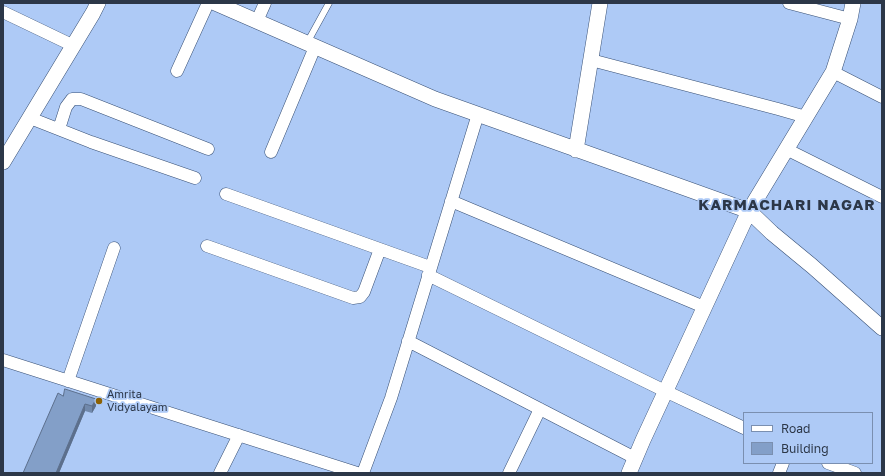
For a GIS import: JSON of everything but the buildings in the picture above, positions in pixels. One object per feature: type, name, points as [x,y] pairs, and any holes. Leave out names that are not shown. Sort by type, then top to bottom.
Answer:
[{"type":"street","points":[[3,162],[74,46],[98,3]]},
{"type":"street","points":[[257,21],[265,3]]},
{"type":"street","points":[[576,150],[600,3]]},
{"type":"street","points":[[789,3],[850,19]]},
{"type":"street","points":[[629,473],[749,211],[833,72],[850,19],[852,3]]},
{"type":"street","points":[[177,71],[217,4],[434,99],[749,211],[772,233],[882,328]]},
{"type":"street","points":[[3,12],[74,46]]},
{"type":"street","points":[[271,152],[311,45]]},
{"type":"street","points":[[591,60],[806,117]]},
{"type":"street","points":[[833,72],[882,97]]},
{"type":"street","points":[[59,130],[66,107],[72,99],[81,99],[208,150]]},
{"type":"street","points":[[364,473],[391,398],[478,114]]},
{"type":"street","points":[[30,118],[91,142],[195,178]]},
{"type":"street","points":[[786,149],[882,197]]},
{"type":"street","points":[[226,194],[380,249],[429,271],[666,391],[743,428]]},
{"type":"street","points":[[451,201],[704,307]]},
{"type":"street","points":[[207,246],[353,298],[360,297],[364,292],[380,249]]},
{"type":"street","points":[[68,381],[114,248]]},
{"type":"street","points":[[408,341],[635,458]]},
{"type":"street","points":[[3,360],[357,473]]},
{"type":"street","points":[[509,473],[540,409]]},
{"type":"street","points":[[220,473],[239,435]]},
{"type":"street","points":[[831,464],[855,473]]},
{"type":"lane","points":[[311,45],[329,3]]},
{"type":"place","name":"Amrita Vidyalayam","points":[[99,401]]},
{"type":"district","name":"KARMACHARI NAGAR","points":[[787,205]]}]
